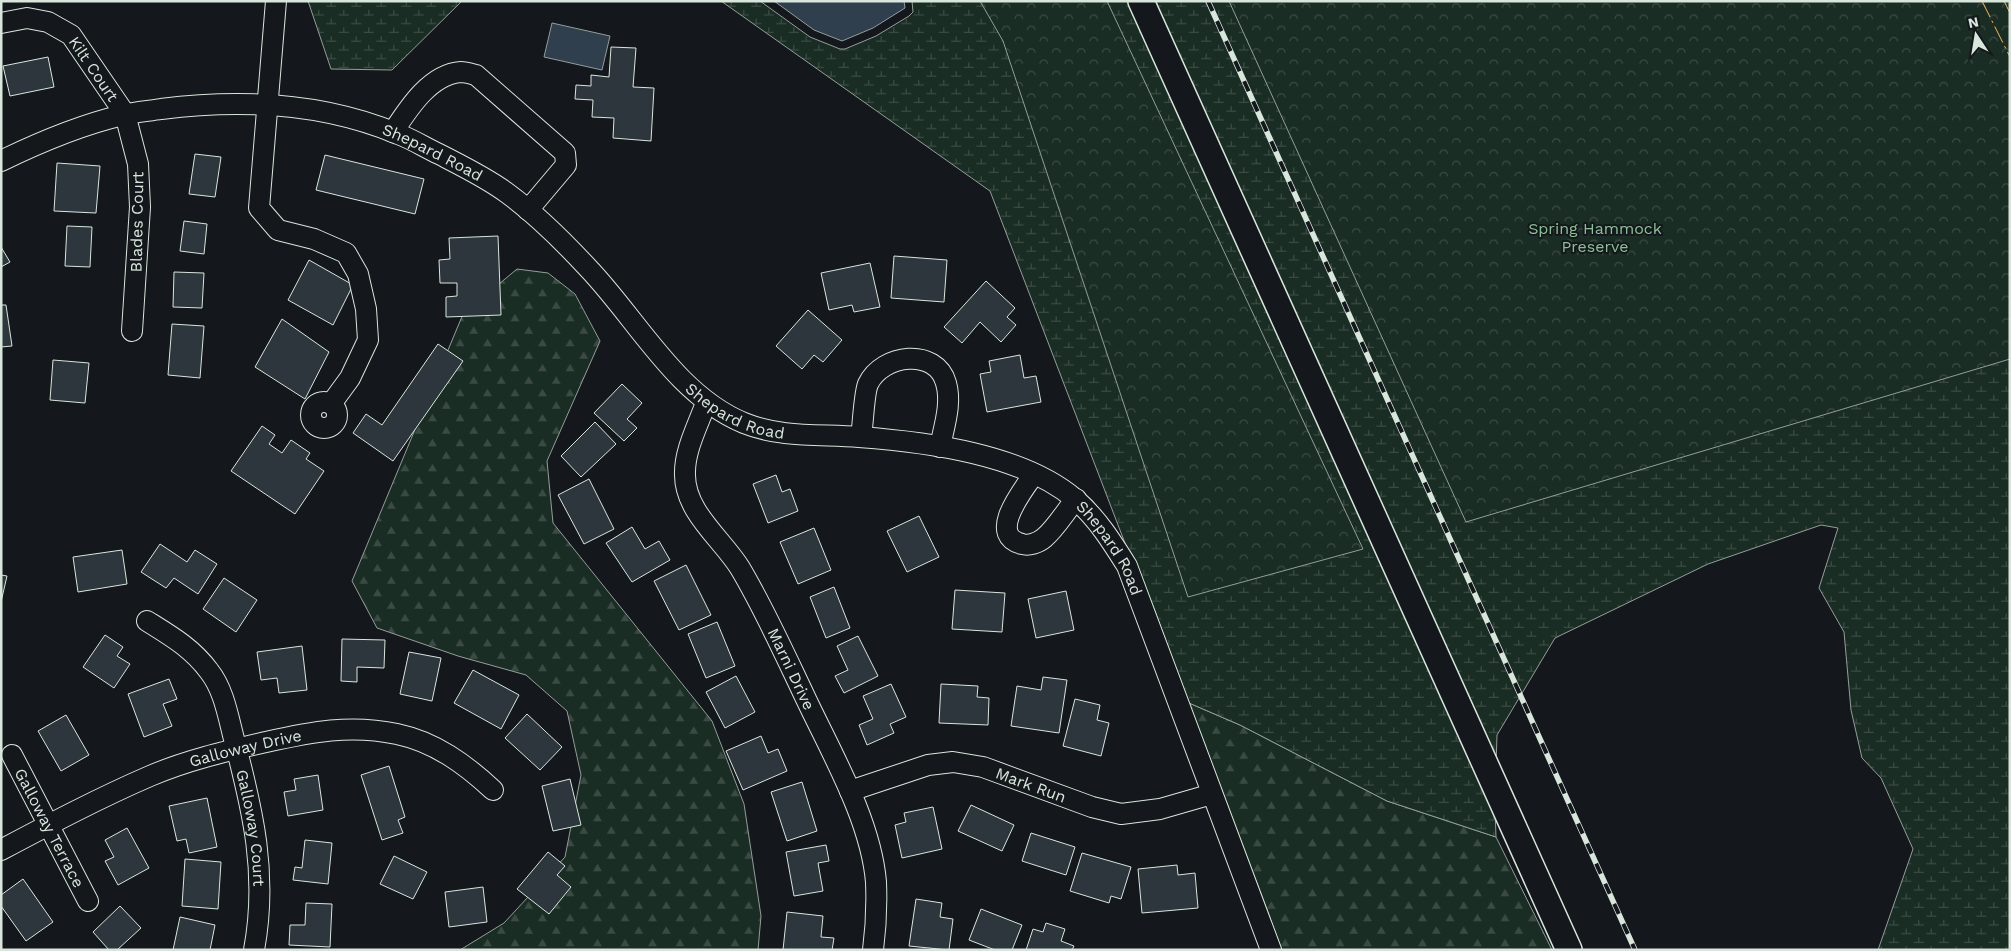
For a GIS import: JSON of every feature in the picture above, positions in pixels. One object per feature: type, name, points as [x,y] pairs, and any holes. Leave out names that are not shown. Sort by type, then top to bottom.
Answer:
[{"type":"main road","points":[[1141,1],[1569,950]]},
{"type":"street","points":[[276,1],[259,208],[278,230],[314,239],[346,254],[358,274],[366,309],[368,340],[350,378],[331,404]]},
{"type":"street","name":"Kilt Court","points":[[1,23],[27,18],[48,22],[71,35],[125,114]]},
{"type":"street","points":[[393,132],[408,108],[432,84],[444,76],[462,72],[476,75],[565,154],[566,164],[528,210]]},
{"type":"street","name":"Shepard Road","points":[[1,161],[72,130],[125,114],[201,104],[267,104],[342,116],[393,132],[452,161],[505,192],[547,226],[591,271],[673,369],[706,403],[744,423],[782,434],[861,437],[940,447],[994,458],[1034,474],[1076,499],[1102,527],[1127,566],[1270,950]]},
{"type":"street","name":"Blades Court","points":[[125,114],[138,164],[139,198],[132,331]]},
{"type":"street","points":[[861,437],[868,385],[882,367],[898,359],[920,359],[937,369],[946,381],[950,399],[940,447]]},
{"type":"street","name":"Marni Drive","points":[[706,403],[688,452],[684,475],[688,493],[697,512],[734,558],[757,597],[850,792],[869,843],[876,881],[877,921],[873,950]]},
{"type":"street","points":[[1034,474],[1009,512],[1008,532],[1014,540],[1023,544],[1034,544],[1044,538],[1076,499]]},
{"type":"street","name":"Galloway Court","points":[[148,621],[187,646],[210,672],[224,698],[251,806],[259,848],[260,891],[254,950]]},
{"type":"street","name":"Galloway Drive","points":[[1,850],[151,776],[198,758],[314,731],[358,728],[398,734],[438,748],[469,768],[493,790]]},
{"type":"street","name":"Galloway Terrace","points":[[12,755],[88,900]]},
{"type":"street","name":"Mark Run","points":[[850,792],[928,766],[952,762],[983,767],[1092,807],[1121,814],[1160,809],[1212,794]]},
{"type":"green space","points":[[308,1],[462,1],[392,70],[331,69]]},
{"type":"green space","points":[[721,1],[760,1],[810,37],[840,49],[845,49],[876,36],[909,16],[913,12],[912,1],[1131,1],[1495,808],[1496,837],[1387,801],[1240,725],[1189,703],[1153,606],[1135,562],[1128,551],[990,191]]},
{"type":"green space","points":[[980,1],[1107,1],[1363,549],[1188,597],[1003,41]]},
{"type":"green space","name":"Spring Hammock Preserve","points":[[1151,1],[1963,1],[2010,97],[2010,950],[1878,950],[1913,849],[1881,778],[1862,758],[1851,710],[1844,632],[1819,588],[1838,528],[1821,525],[1708,564],[1555,638],[1497,735],[1496,766]]},
{"type":"green space","name":"Spring Hammock Preserve","points":[[1229,1],[2010,1],[2010,359],[1466,522]]},
{"type":"green space","points":[[517,269],[548,273],[575,294],[600,341],[547,461],[553,523],[712,721],[744,804],[761,916],[758,950],[460,950],[504,923],[565,857],[581,775],[567,711],[526,675],[458,656],[377,628],[352,581],[463,314]]},
{"type":"green space","points":[[1189,703],[1240,725],[1387,801],[1496,837],[1552,950],[1282,950]]},
{"type":"water","points":[[774,1],[904,1],[905,8],[873,28],[842,41],[814,30]]},
{"type":"water","points":[[552,23],[610,36],[602,70],[544,57]]},
{"type":"building","points":[[611,47],[636,48],[633,87],[654,88],[651,141],[613,138],[614,118],[592,117],[593,100],[575,99],[576,85],[591,86],[591,75],[609,77]]},
{"type":"building","points":[[48,57],[54,87],[10,96],[3,66]]},
{"type":"building","points":[[195,154],[221,157],[215,197],[189,194]]},
{"type":"building","points":[[325,155],[424,179],[415,214],[316,190]]},
{"type":"building","points":[[57,163],[100,166],[96,213],[54,211]]},
{"type":"building","points":[[184,221],[207,224],[204,254],[180,251]]},
{"type":"building","points":[[67,226],[92,227],[90,267],[65,266]]},
{"type":"building","points":[[498,236],[501,315],[446,317],[446,297],[457,296],[457,283],[440,283],[439,260],[450,259],[449,238]]},
{"type":"building","points":[[1,247],[10,262],[1,267]]},
{"type":"building","points":[[894,256],[947,260],[944,302],[891,298]]},
{"type":"building","points":[[309,260],[353,285],[333,325],[288,300]]},
{"type":"building","points":[[870,263],[880,307],[854,312],[852,305],[829,310],[821,273]]},
{"type":"building","points":[[174,272],[204,273],[202,308],[173,307]]},
{"type":"building","points":[[986,281],[1015,308],[1007,317],[1016,325],[1001,342],[980,322],[962,343],[944,327]]},
{"type":"building","points":[[1,305],[6,305],[12,346],[1,347]]},
{"type":"building","points":[[808,310],[842,340],[823,362],[814,355],[802,369],[776,346]]},
{"type":"building","points":[[282,319],[329,352],[305,399],[255,367]]},
{"type":"building","points":[[172,324],[204,326],[200,378],[168,375]]},
{"type":"building","points":[[438,344],[463,361],[393,461],[353,433],[366,414],[382,425]]},
{"type":"building","points":[[1020,355],[1024,378],[1036,376],[1041,402],[987,412],[980,374],[991,372],[989,361]]},
{"type":"building","points":[[53,360],[89,363],[85,403],[50,400]]},
{"type":"building","points":[[622,384],[642,403],[627,419],[637,428],[624,441],[594,413]]},
{"type":"building","points":[[595,422],[616,444],[581,477],[561,456]]},
{"type":"building","points":[[262,426],[275,435],[269,444],[282,453],[291,440],[310,453],[306,459],[324,471],[295,514],[231,471]]},
{"type":"building","points":[[776,475],[782,492],[790,489],[798,511],[768,523],[753,484]]},
{"type":"building","points":[[589,479],[614,529],[584,544],[558,495]]},
{"type":"building","points":[[919,516],[939,557],[907,572],[887,531]]},
{"type":"building","points":[[632,527],[645,549],[659,541],[670,560],[632,582],[606,543]]},
{"type":"building","points":[[814,528],[831,570],[798,584],[780,542]]},
{"type":"building","points":[[160,544],[187,562],[195,550],[217,564],[198,594],[174,578],[166,588],[141,572]]},
{"type":"building","points":[[122,550],[127,584],[78,592],[73,557]]},
{"type":"building","points":[[686,565],[711,615],[679,630],[654,581]]},
{"type":"building","points":[[1,575],[7,576],[1,602]]},
{"type":"building","points":[[224,578],[257,600],[236,632],[203,609]]},
{"type":"building","points":[[834,587],[850,628],[826,638],[810,597]]},
{"type":"building","points":[[955,590],[1005,593],[1002,632],[952,629]]},
{"type":"building","points":[[1066,591],[1074,630],[1036,638],[1028,599]]},
{"type":"building","points":[[717,622],[735,666],[706,678],[688,634]]},
{"type":"building","points":[[105,635],[123,647],[117,656],[130,664],[114,688],[83,667]]},
{"type":"building","points":[[858,636],[878,676],[844,693],[835,676],[848,670],[837,646]]},
{"type":"building","points":[[342,639],[385,640],[384,668],[357,667],[357,682],[341,681]]},
{"type":"building","points":[[302,646],[307,690],[279,693],[277,678],[261,680],[257,652]]},
{"type":"building","points":[[409,652],[441,658],[432,701],[400,694]]},
{"type":"building","points":[[473,670],[519,695],[501,729],[454,703]]},
{"type":"building","points":[[736,676],[755,712],[725,728],[706,692]]},
{"type":"building","points":[[1043,677],[1067,680],[1059,733],[1011,726],[1017,686],[1041,690]]},
{"type":"building","points":[[169,679],[177,699],[163,704],[172,726],[144,737],[128,694]]},
{"type":"building","points":[[891,684],[906,717],[890,724],[894,733],[867,745],[859,725],[873,719],[863,696]]},
{"type":"building","points":[[941,684],[978,686],[977,697],[989,698],[988,725],[939,723]]},
{"type":"building","points":[[1075,699],[1100,705],[1097,720],[1109,723],[1101,756],[1063,746]]},
{"type":"building","points":[[527,714],[562,747],[540,770],[505,738]]},
{"type":"building","points":[[66,715],[89,755],[61,771],[38,731]]},
{"type":"building","points":[[761,736],[768,753],[778,749],[787,771],[743,790],[726,751]]},
{"type":"building","points":[[389,766],[405,817],[398,820],[403,833],[382,840],[361,775]]},
{"type":"building","points":[[318,775],[323,810],[288,816],[284,792],[296,790],[294,779]]},
{"type":"building","points":[[570,779],[581,825],[553,831],[542,786]]},
{"type":"building","points":[[802,782],[817,831],[787,841],[771,792]]},
{"type":"building","points":[[207,798],[217,847],[189,853],[186,839],[177,841],[169,806]]},
{"type":"building","points":[[971,805],[1014,825],[1002,851],[958,831]]},
{"type":"building","points":[[933,807],[942,849],[902,858],[895,825],[906,822],[904,813]]},
{"type":"building","points":[[127,828],[149,868],[118,885],[105,861],[114,857],[105,840]]},
{"type":"building","points":[[1031,833],[1075,847],[1066,875],[1022,861]]},
{"type":"building","points":[[305,840],[332,843],[328,884],[293,880],[295,867],[302,868]]},
{"type":"building","points":[[826,845],[829,861],[818,863],[823,891],[794,896],[786,852]]},
{"type":"building","points":[[548,852],[565,866],[557,875],[571,887],[549,914],[517,889]]},
{"type":"building","points":[[1082,853],[1131,867],[1121,899],[1111,896],[1109,903],[1070,891]]},
{"type":"building","points":[[394,856],[427,872],[413,899],[380,884]]},
{"type":"building","points":[[185,859],[221,862],[218,909],[182,906]]},
{"type":"building","points":[[1177,865],[1178,875],[1195,873],[1198,908],[1142,913],[1138,869]]},
{"type":"building","points":[[23,879],[53,922],[26,941],[1,906],[1,895]]},
{"type":"building","points":[[483,887],[487,922],[449,927],[445,892]]},
{"type":"building","points":[[916,899],[942,903],[940,917],[953,919],[949,950],[909,946]]},
{"type":"building","points":[[306,903],[332,904],[330,947],[289,945],[290,925],[305,925]]},
{"type":"building","points":[[120,906],[141,928],[117,950],[109,950],[93,932]]},
{"type":"building","points":[[981,909],[1022,925],[1012,950],[995,950],[969,940]]},
{"type":"building","points":[[787,912],[823,916],[821,937],[834,938],[832,950],[783,950]]},
{"type":"building","points":[[180,917],[215,925],[210,950],[173,950]]},
{"type":"building","points":[[1046,923],[1065,929],[1061,941],[1074,946],[1072,950],[1026,950],[1033,929],[1043,932]]},
{"type":"railway","points":[[1208,1],[1635,950]]},
{"type":"power","points":[[1982,1],[2010,57]]},
{"type":"power","points":[[2004,1],[2010,13]]}]
